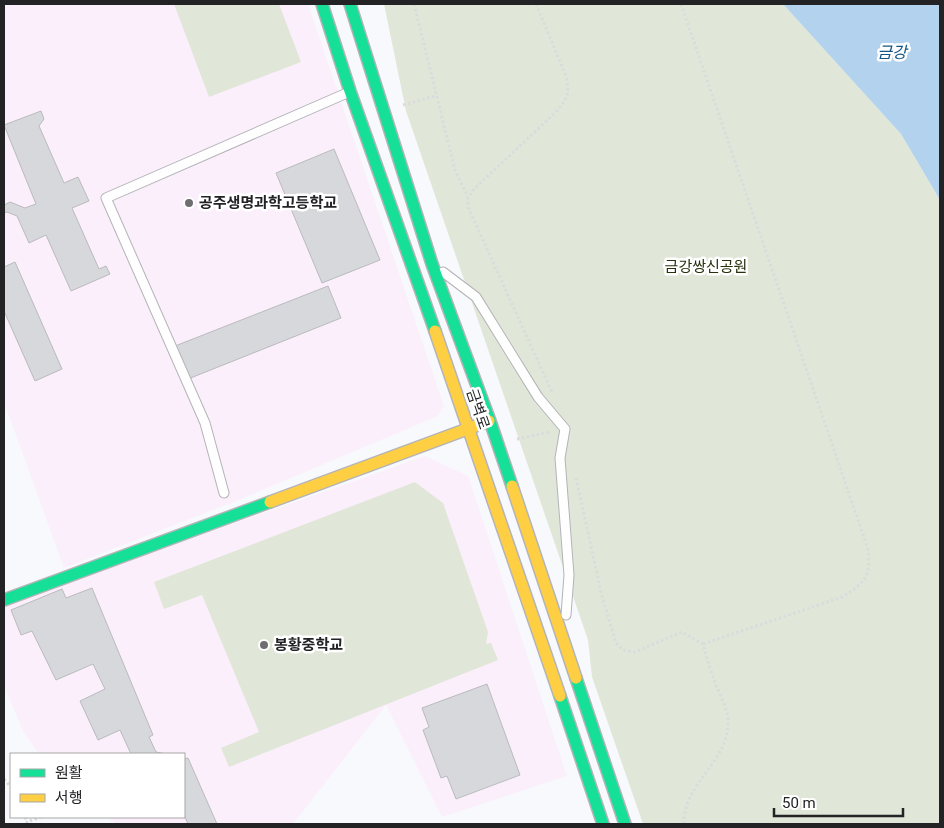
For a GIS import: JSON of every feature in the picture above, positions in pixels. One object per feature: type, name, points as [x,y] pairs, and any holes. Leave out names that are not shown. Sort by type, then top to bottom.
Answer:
[{"type":"main road","name":"금벽로","points":[[322,4],[361,86],[432,264],[490,421],[625,824]]},
{"type":"main road","name":"금벽로","points":[[350,4],[361,86],[469,428],[603,824]]},
{"type":"main road","points":[[4,600],[490,421]]},
{"type":"lane","points":[[224,493],[204,423],[106,198],[361,86]]},
{"type":"lane","points":[[432,264],[476,297],[538,397],[565,429],[560,458],[569,575],[566,593],[566,645]]},
{"type":"path","points":[[414,4],[435,96],[455,170],[468,198],[468,207],[553,394]]},
{"type":"path","points":[[468,198],[474,189],[555,113],[566,100],[568,88],[566,76],[536,4]]},
{"type":"path","points":[[681,4],[868,549],[869,564],[866,576],[860,586],[842,597],[703,644]]},
{"type":"path","points":[[398,107],[435,96]]},
{"type":"path","points":[[510,440],[545,433]]},
{"type":"path","points":[[575,476],[602,596],[616,643],[623,650],[635,652],[682,632],[703,644],[725,706],[728,723],[725,741],[716,759],[689,797],[684,815],[684,824]]},
{"type":"path","points":[[27,823],[39,818]]},
{"type":"shaded area","name":"공주생명과학고등학교","points":[[4,4],[308,4],[444,406],[438,416],[241,499],[64,568],[4,402]]},
{"type":"shaded area","name":"봉황중학교","points":[[425,456],[468,476],[567,776],[442,817],[386,705],[293,824],[116,824],[109,818],[185,818],[185,753],[38,753],[24,733],[4,686],[4,605]]},
{"type":"green space","points":[[174,4],[279,4],[301,62],[209,97]]},
{"type":"green space","name":"금강쌍신공원","points":[[384,4],[783,4],[901,134],[940,200],[940,824],[643,824],[592,677],[588,640],[406,111]]},
{"type":"green space","points":[[415,482],[443,503],[488,632],[486,644],[491,643],[498,660],[229,767],[221,748],[259,732],[202,595],[164,609],[154,582]]},
{"type":"water","name":"금강","points":[[783,4],[940,4],[940,200],[901,134]]},
{"type":"building","points":[[41,111],[44,119],[39,126],[64,183],[78,177],[89,201],[72,208],[99,269],[106,266],[110,274],[71,291],[46,235],[29,243],[17,216],[7,212],[4,213],[4,205],[10,202],[25,208],[36,204],[4,125]]},
{"type":"building","points":[[334,149],[380,260],[322,283],[276,173]]},
{"type":"building","points":[[15,262],[62,369],[35,381],[4,311],[4,267]]},
{"type":"building","points":[[328,286],[341,318],[188,379],[175,346]]},
{"type":"building","points":[[92,588],[153,735],[149,737],[156,752],[161,753],[131,753],[120,730],[98,740],[80,701],[105,689],[93,664],[56,680],[32,631],[21,635],[11,610],[62,589],[66,598]]},
{"type":"building","points":[[487,684],[520,775],[456,799],[447,776],[441,778],[423,730],[429,727],[422,708]]},
{"type":"building","points":[[188,758],[217,824],[188,824],[185,817],[185,759]]},
{"type":"traffic: fast","points":[[322,4],[350,91],[435,331]]},
{"type":"traffic: fast","points":[[350,4],[432,264],[512,486]]},
{"type":"traffic: fast","points":[[4,600],[270,502]]},
{"type":"traffic: fast","points":[[576,678],[625,824]]},
{"type":"traffic: fast","points":[[560,696],[603,824]]},
{"type":"traffic: slow","points":[[435,331],[560,696]]},
{"type":"traffic: slow","points":[[270,502],[489,421]]},
{"type":"traffic: slow","points":[[512,486],[576,678]]},
{"type":"place","name":"공주생명과학고등학교","points":[[189,203]]},
{"type":"place","name":"봉황중학교","points":[[264,645]]}]
